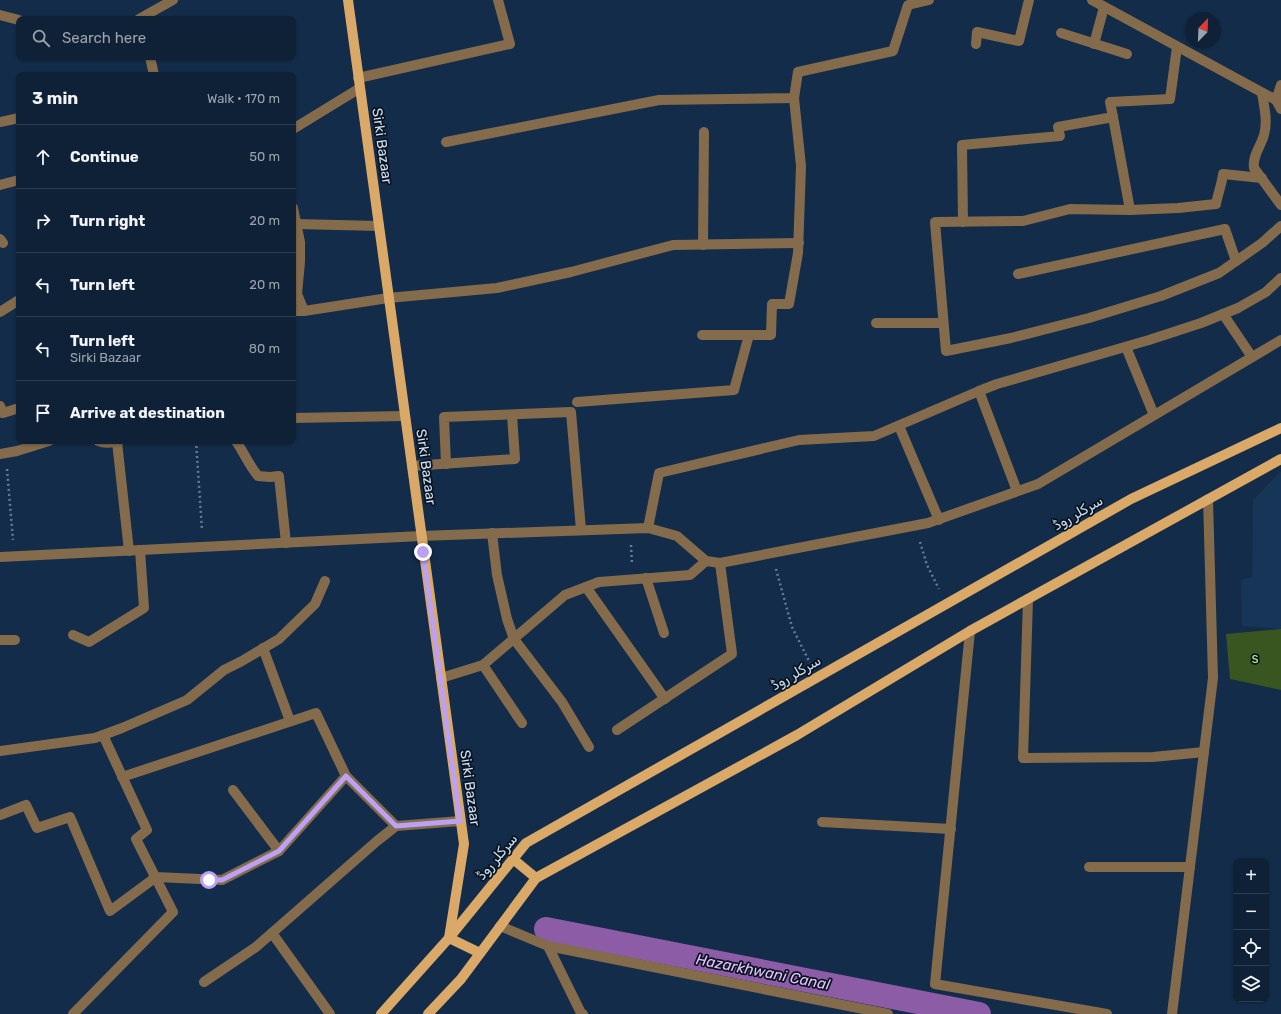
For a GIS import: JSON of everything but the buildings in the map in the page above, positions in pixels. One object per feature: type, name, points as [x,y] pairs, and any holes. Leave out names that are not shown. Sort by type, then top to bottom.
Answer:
[{"type":"main road","name":"Sirki Bazaar","points":[[348,0],[464,844],[449,938]]},
{"type":"main road","name":"سرکلر روڈ","points":[[381,1014],[449,938],[526,843],[1131,499],[1281,428]]},
{"type":"main road","points":[[428,1014],[461,979],[536,878],[797,735],[970,631],[1281,459]]},
{"type":"main road","points":[[513,859],[536,878]]},
{"type":"main road","points":[[449,938],[480,954]]},
{"type":"street","points":[[296,127],[359,83],[510,44],[498,0]]},
{"type":"street","points":[[702,335],[771,334],[772,304],[789,304],[799,243],[801,166],[794,98],[798,72],[893,51],[907,2],[929,0]]},
{"type":"street","points":[[976,44],[977,32],[1019,41],[1029,0]]},
{"type":"street","points":[[145,16],[169,1]]},
{"type":"street","points":[[1094,44],[1099,3],[1262,93],[1278,105],[1281,84]]},
{"type":"street","points":[[0,15],[16,19]]},
{"type":"street","points":[[1061,33],[1127,54]]},
{"type":"street","points":[[1130,210],[1110,102],[1170,99],[1177,47]]},
{"type":"street","points":[[151,60],[153,72]]},
{"type":"street","points":[[1262,93],[1266,119],[1264,134],[1253,161],[1254,168],[1281,205]]},
{"type":"street","points":[[446,142],[659,100],[794,98]]},
{"type":"street","points":[[963,222],[962,145],[1060,136],[1058,127],[1112,117]]},
{"type":"street","points":[[0,122],[16,119]]},
{"type":"street","points":[[703,245],[704,132]]},
{"type":"street","points":[[1262,178],[1223,174],[1222,184],[1216,204],[1130,210],[1070,209],[1023,221],[935,222],[946,351],[1011,338],[1089,318],[1161,296],[1219,273],[1262,243],[1281,226]]},
{"type":"street","points":[[0,185],[16,181]]},
{"type":"street","points":[[304,311],[297,294],[300,242],[296,224],[379,226]]},
{"type":"street","points":[[1018,274],[1225,229],[1236,261]]},
{"type":"street","points":[[296,311],[388,298],[497,288],[578,270],[673,245],[799,243]]},
{"type":"street","points":[[648,528],[660,473],[799,440],[874,436],[997,384],[1126,347],[1201,323],[1238,308],[1266,292],[1281,278]]},
{"type":"street","points":[[0,312],[16,302]]},
{"type":"street","points":[[1223,314],[1252,357]]},
{"type":"street","points":[[876,323],[943,323]]},
{"type":"street","points":[[577,402],[734,390],[749,335]]},
{"type":"street","points":[[0,557],[421,536],[648,528],[677,536],[706,561],[720,563],[915,526],[938,520],[1038,484],[1281,340]]},
{"type":"street","points":[[1126,347],[1154,415]]},
{"type":"street","points":[[979,391],[1017,491]]},
{"type":"street","points":[[0,406],[3,413],[16,409]]},
{"type":"street","points":[[446,464],[444,417],[571,412],[581,530]]},
{"type":"street","points":[[412,466],[515,459],[512,415]]},
{"type":"street","points":[[296,418],[405,416]]},
{"type":"street","points":[[899,426],[938,520]]},
{"type":"street","points":[[3,453],[17,451],[39,444]]},
{"type":"street","points":[[118,444],[129,551]]},
{"type":"street","points":[[238,444],[244,452],[248,464],[258,476],[279,476],[286,543]]},
{"type":"street","points":[[1172,1014],[1213,678],[1208,499]]},
{"type":"street","points":[[492,533],[497,575],[506,619],[514,639],[562,702],[589,747]]},
{"type":"street","points":[[73,635],[89,642],[144,608],[140,550]]},
{"type":"street","points":[[441,678],[484,665],[566,595],[599,582],[690,575],[706,561]]},
{"type":"street","points":[[617,730],[732,654],[720,563]]},
{"type":"street","points":[[646,578],[664,633]]},
{"type":"street","points":[[0,751],[95,738],[187,700],[224,670],[242,661],[279,638],[316,604],[325,581]]},
{"type":"street","points":[[586,587],[665,699]]},
{"type":"street","points":[[1028,599],[1023,758],[1153,757],[1204,752]]},
{"type":"street","points":[[970,631],[936,984],[1107,1014]]},
{"type":"street","points":[[0,640],[15,640]]},
{"type":"street","points":[[263,648],[290,722]]},
{"type":"street","points":[[484,665],[522,723]]},
{"type":"street","points":[[122,777],[316,713],[346,776],[396,826]]},
{"type":"street","points":[[73,1014],[173,912],[136,839],[147,830],[103,735]]},
{"type":"street","points":[[0,815],[26,805],[37,828],[70,817],[110,911],[156,877],[222,880],[279,851],[346,776]]},
{"type":"street","points":[[233,790],[279,851]]},
{"type":"street","points":[[204,982],[256,947],[396,826],[460,821]]},
{"type":"street","points":[[822,822],[951,829]]},
{"type":"street","points":[[1089,867],[1190,867]]},
{"type":"street","points":[[500,926],[548,946],[845,1010],[888,1014]]},
{"type":"street","points":[[272,933],[330,1014]]},
{"type":"street","points":[[548,946],[581,1014]]},
{"type":"path","points":[[196,444],[204,547]]},
{"type":"path","points":[[3,453],[14,556]]},
{"type":"path","points":[[915,526],[927,564],[947,604]]},
{"type":"path","points":[[631,528],[632,579]]},
{"type":"path","points":[[772,553],[792,627],[817,677]]},
{"type":"shaded area","name":"s","points":[[1281,471],[1281,629],[1242,626],[1241,580],[1252,577],[1253,500]]},
{"type":"green space","name":"s","points":[[1281,629],[1281,690],[1230,679],[1226,634]]},
{"type":"waterway","name":"Hazarkhwani Canal","points":[[546,929],[979,1014]]},
{"type":"route","points":[[209,880],[222,880],[279,851],[346,776],[396,826],[460,821],[423,552]]}]
